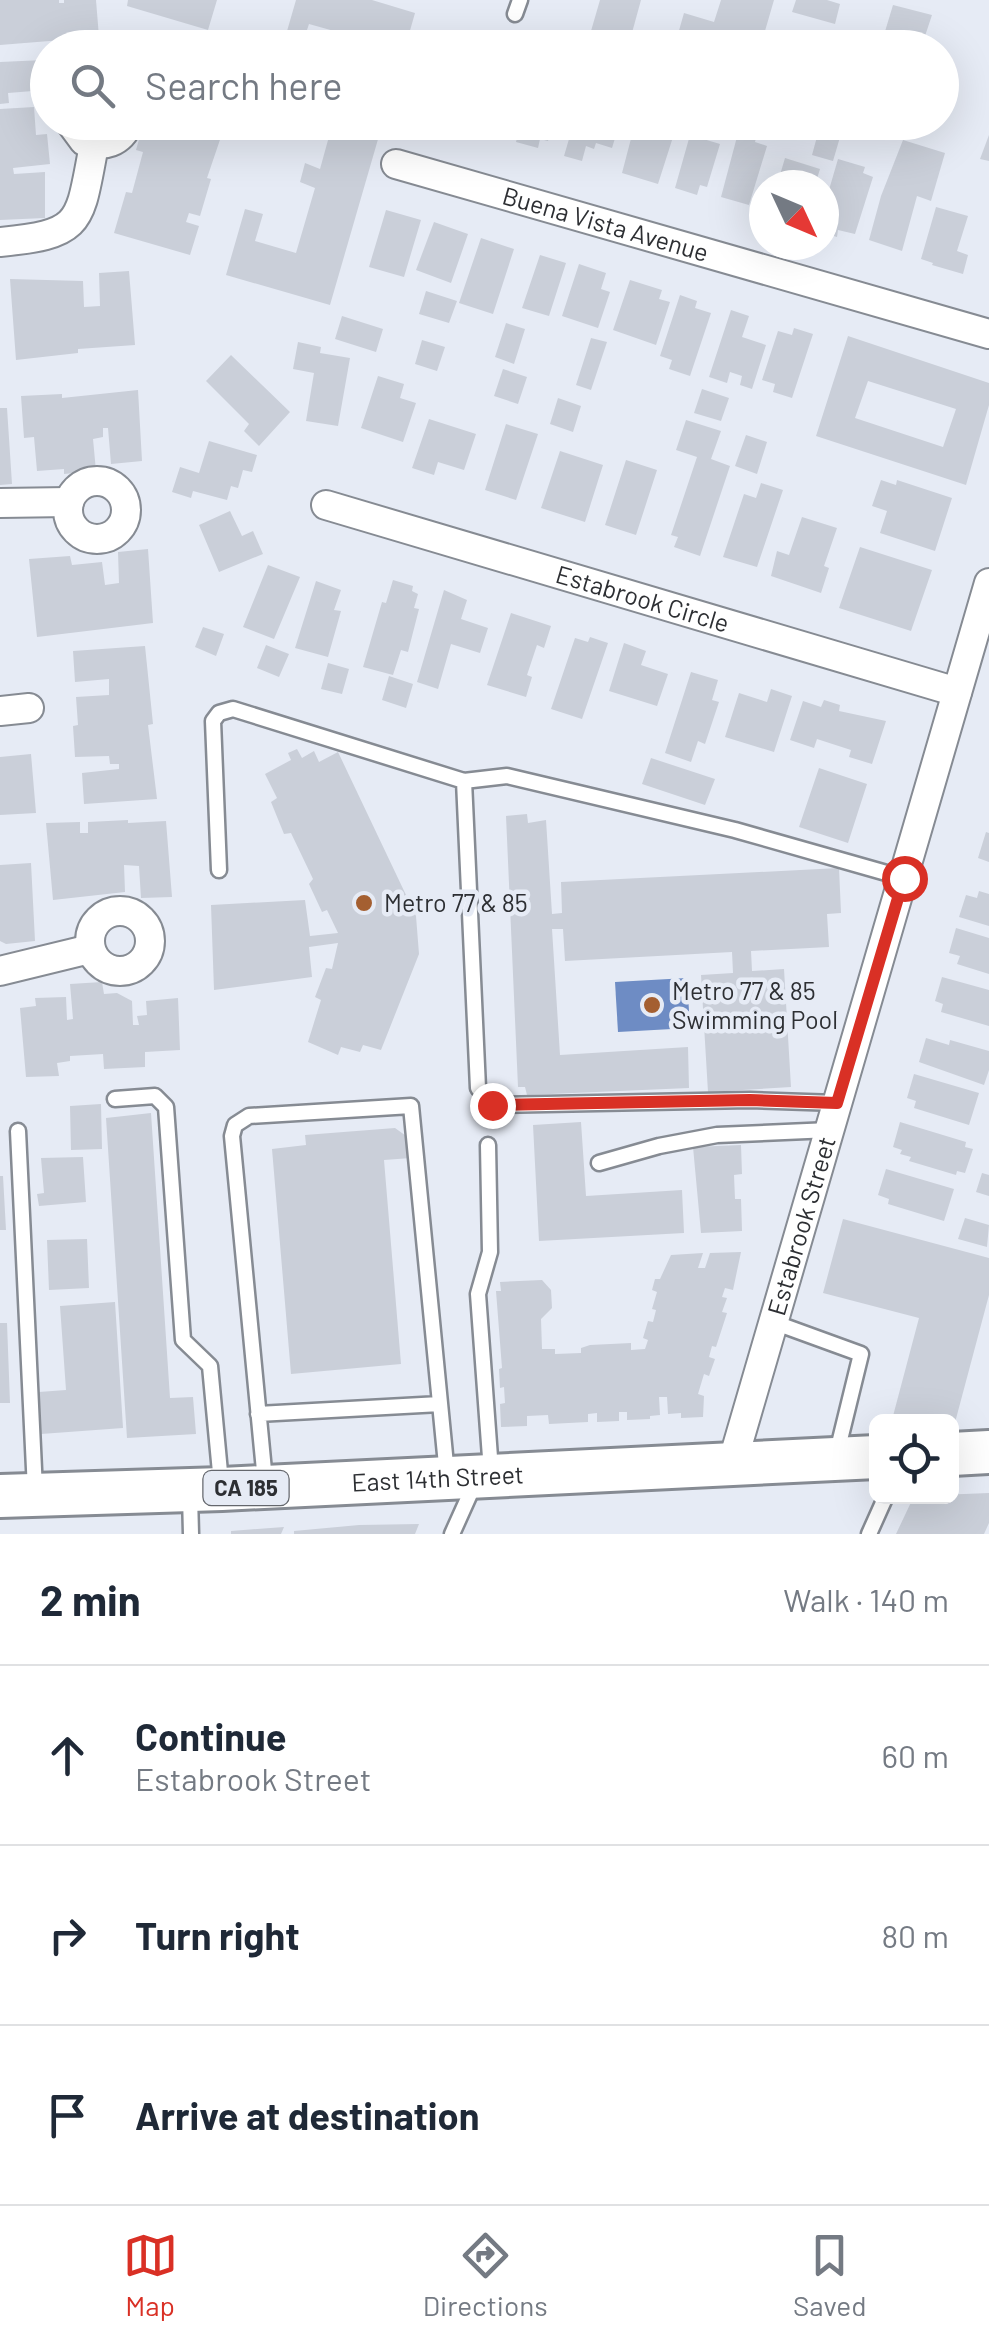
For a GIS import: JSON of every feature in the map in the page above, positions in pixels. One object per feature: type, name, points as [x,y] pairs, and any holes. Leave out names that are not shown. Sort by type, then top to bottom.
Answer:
[{"type":"main road","points":[[959,1454],[989,1452]]},
{"type":"main road","name":"East 14th Street","points":[[18,1496],[856,1458]]},
{"type":"street","points":[[87,140],[103,145],[114,140]]},
{"type":"street","points":[[0,242],[44,238],[68,228],[83,202],[94,144]]},
{"type":"street","name":"Buena Vista Avenue","points":[[396,164],[989,334]]},
{"type":"street","points":[[0,503],[69,502]]},
{"type":"street","name":"Estabrook Circle","points":[[326,505],[958,692]]},
{"type":"street","name":"Estabrook Street","points":[[732,1464],[989,583]]},
{"type":"street","points":[[0,711],[29,708]]},
{"type":"street","points":[[0,971],[90,949]]},
{"type":"lane","points":[[219,870],[213,721],[219,713],[233,709],[464,780],[507,776],[735,830],[904,878]]},
{"type":"lane","points":[[464,780],[478,1088],[492,1105],[750,1100],[833,1116]]},
{"type":"lane","points":[[115,1098],[155,1096],[166,1107],[183,1340],[210,1366],[206,1489],[191,1534]]},
{"type":"lane","points":[[266,1486],[232,1136],[235,1124],[249,1116],[412,1106],[440,1404],[472,1477]]},
{"type":"lane","points":[[598,1163],[659,1146],[833,1116]]},
{"type":"lane","points":[[18,1131],[18,1496]]},
{"type":"lane","points":[[452,1534],[472,1477],[478,1294],[490,1252],[488,1146]]},
{"type":"lane","points":[[774,1322],[861,1354],[856,1458]]},
{"type":"lane","points":[[258,1414],[440,1404]]},
{"type":"lane","points":[[868,1534],[882,1504]]},
{"type":"water","name":"Metro 77 & 85 Swimming Pool","points":[[687,978],[690,1028],[618,1032],[615,982]]},
{"type":"building","points":[[0,0],[96,0],[98,30],[30,30],[30,43],[0,45]]},
{"type":"building","points":[[128,0],[217,0],[208,30],[127,6]]},
{"type":"building","points":[[296,0],[372,0],[415,13],[410,30],[330,30],[309,24],[307,30],[287,30]]},
{"type":"building","points":[[600,0],[641,0],[633,30],[591,30]]},
{"type":"building","points":[[721,0],[774,0],[765,30],[679,30],[684,13],[714,22]]},
{"type":"building","points":[[796,0],[840,4],[835,24],[792,12]]},
{"type":"building","points":[[893,5],[932,15],[927,30],[885,30]]},
{"type":"building","points":[[30,61],[30,91],[8,93],[9,103],[0,104],[0,62]]},
{"type":"building","points":[[30,107],[30,140],[48,140],[50,164],[13,168],[14,174],[45,172],[45,218],[0,220],[0,109]]},
{"type":"building","points":[[989,135],[989,161],[980,159]]},
{"type":"building","points":[[139,140],[220,140],[200,216],[189,213],[186,222],[199,226],[190,255],[114,233],[126,192],[132,193],[143,152],[136,150]]},
{"type":"building","points":[[328,140],[378,140],[330,305],[226,275],[245,209],[263,214],[255,241],[296,253],[315,188],[300,182],[305,163],[320,169]]},
{"type":"building","points":[[516,140],[540,140],[538,148]]},
{"type":"building","points":[[569,140],[614,140],[612,148],[596,143],[594,149],[586,146],[582,161],[564,156]]},
{"type":"building","points":[[631,140],[672,140],[658,184],[622,173]]},
{"type":"building","points":[[689,140],[720,144],[707,187],[700,185],[697,195],[675,188]]},
{"type":"building","points":[[736,140],[756,140],[767,146],[760,170],[749,170],[749,205],[721,197]]},
{"type":"building","points":[[816,140],[839,140],[833,161],[812,155]]},
{"type":"building","points":[[903,140],[945,153],[931,201],[917,196],[902,251],[869,240]]},
{"type":"building","points":[[785,158],[820,169],[820,170],[781,170]]},
{"type":"building","points":[[838,159],[865,167],[863,173],[873,177],[855,234],[839,230],[839,170],[835,170]]},
{"type":"building","points":[[936,207],[968,216],[957,251],[968,255],[963,274],[921,259]]},
{"type":"building","points":[[386,210],[421,220],[404,277],[369,267]]},
{"type":"building","points":[[434,222],[468,234],[451,283],[416,270]]},
{"type":"building","points":[[481,238],[514,249],[493,314],[459,303]]},
{"type":"building","points":[[540,255],[566,263],[549,316],[522,308]]},
{"type":"building","points":[[579,264],[606,273],[601,289],[610,292],[598,328],[562,316]]},
{"type":"building","points":[[129,271],[135,345],[78,349],[78,353],[16,360],[10,279],[83,281],[84,307],[100,306],[99,273]]},
{"type":"building","points":[[630,280],[662,290],[659,299],[670,302],[656,345],[613,330]]},
{"type":"building","points":[[426,291],[457,301],[449,323],[419,314]]},
{"type":"building","points":[[680,295],[697,301],[695,308],[711,313],[690,376],[669,369],[672,360],[660,356]]},
{"type":"building","points":[[731,310],[749,316],[742,337],[766,345],[752,389],[740,385],[742,376],[730,372],[727,383],[709,377]]},
{"type":"building","points":[[342,316],[383,329],[376,352],[335,339]]},
{"type":"building","points":[[506,323],[525,329],[514,364],[495,357]]},
{"type":"building","points":[[794,328],[813,334],[792,398],[773,392],[775,384],[762,380],[778,331],[792,335]]},
{"type":"building","points":[[848,336],[989,383],[989,405],[966,485],[816,436]],"holes":[[[868,381],[956,409],[943,447],[855,418]]]},
{"type":"building","points":[[591,338],[607,342],[591,390],[576,385]]},
{"type":"building","points":[[422,340],[445,347],[437,371],[415,364]]},
{"type":"building","points":[[298,342],[321,347],[320,353],[350,358],[338,426],[306,421],[314,373],[293,369]]},
{"type":"building","points":[[231,355],[290,412],[259,446],[244,431],[249,424],[206,381]]},
{"type":"building","points":[[503,369],[527,377],[518,404],[494,396]]},
{"type":"building","points":[[378,376],[404,384],[400,398],[416,403],[403,442],[361,428]]},
{"type":"building","points":[[702,389],[729,398],[721,421],[694,413]]},
{"type":"building","points":[[138,390],[142,461],[111,464],[108,428],[103,428],[103,437],[93,439],[96,471],[37,471],[34,437],[24,438],[21,396],[62,394],[62,398]]},
{"type":"building","points":[[558,398],[581,406],[573,432],[550,424]]},
{"type":"building","points":[[0,408],[7,408],[12,484],[0,485]]},
{"type":"building","points":[[429,419],[476,434],[464,470],[438,462],[434,475],[412,468]]},
{"type":"building","points":[[686,420],[721,431],[711,459],[730,466],[700,556],[674,547],[678,537],[671,535],[697,457],[676,450]]},
{"type":"building","points":[[506,424],[538,434],[516,500],[485,490]]},
{"type":"building","points":[[746,435],[767,442],[757,474],[735,466]]},
{"type":"building","points":[[209,441],[257,455],[252,472],[243,470],[238,488],[231,486],[227,500],[193,491],[191,498],[172,492],[180,467],[199,473]]},
{"type":"building","points":[[560,451],[603,465],[585,522],[541,508]]},
{"type":"building","points":[[626,460],[657,470],[636,535],[605,525]]},
{"type":"building","points":[[881,480],[896,485],[897,480],[952,498],[935,551],[880,533],[887,511],[872,506]]},
{"type":"building","points":[[761,483],[783,490],[757,567],[723,557],[744,494],[756,498]]},
{"type":"building","points":[[230,511],[242,536],[253,531],[263,554],[219,572],[199,525]]},
{"type":"building","points":[[802,517],[837,528],[824,566],[829,568],[821,593],[771,576],[777,551],[789,555]]},
{"type":"building","points":[[860,547],[932,570],[911,631],[839,608]]},
{"type":"building","points":[[148,549],[153,623],[37,637],[29,559],[70,556],[72,565],[102,562],[105,585],[119,583],[118,552]]},
{"type":"building","points":[[268,565],[300,577],[274,639],[243,627]]},
{"type":"building","points":[[393,580],[413,586],[412,591],[418,594],[414,608],[419,609],[408,652],[401,650],[393,675],[363,667],[382,602],[386,603]]},
{"type":"building","points":[[316,581],[341,590],[334,610],[341,611],[328,657],[295,648]]},
{"type":"building","points":[[444,590],[467,600],[461,619],[488,628],[480,653],[451,644],[438,689],[417,682]]},
{"type":"building","points":[[511,613],[551,626],[544,648],[537,645],[527,675],[532,677],[526,697],[487,685]]},
{"type":"building","points":[[203,627],[224,634],[216,656],[195,647]]},
{"type":"building","points":[[590,637],[608,643],[582,719],[551,709],[575,638],[588,642]]},
{"type":"building","points":[[624,643],[646,651],[641,665],[668,674],[657,706],[609,691]]},
{"type":"building","points":[[266,645],[289,654],[279,677],[257,668]]},
{"type":"building","points":[[145,646],[153,724],[148,725],[157,799],[84,804],[82,773],[119,769],[119,764],[110,764],[109,756],[75,757],[76,697],[109,695],[109,679],[75,682],[73,651]]},
{"type":"building","points":[[328,663],[349,669],[342,694],[321,689]]},
{"type":"building","points":[[691,672],[718,680],[712,700],[719,702],[705,744],[698,741],[691,762],[665,753]]},
{"type":"building","points":[[389,676],[413,684],[406,708],[382,700]]},
{"type":"building","points":[[771,689],[792,696],[774,752],[725,737],[739,693],[767,702]]},
{"type":"building","points":[[824,700],[840,705],[839,711],[886,721],[872,764],[849,757],[851,750],[817,739],[814,748],[790,740],[803,701],[821,707]]},
{"type":"building","name":"Metro 77 & 85","points":[[297,749],[302,758],[314,751],[319,762],[338,752],[416,916],[419,954],[381,1050],[363,1045],[360,1052],[341,1047],[338,1055],[308,1042],[321,1000],[315,997],[326,968],[332,969],[338,943],[309,947],[312,977],[214,990],[211,905],[305,900],[310,936],[338,933],[327,910],[322,912],[309,884],[313,879],[291,833],[284,834],[271,802],[277,798],[265,774],[291,760],[288,753]]},
{"type":"building","points":[[31,754],[36,813],[0,815],[0,757]]},
{"type":"building","points":[[651,758],[715,779],[705,805],[642,784]]},
{"type":"building","points":[[819,768],[867,784],[848,843],[799,827]]},
{"type":"building","points":[[527,814],[528,823],[546,820],[552,914],[562,913],[561,882],[839,868],[841,913],[827,914],[829,947],[751,951],[752,971],[784,969],[791,1087],[708,1092],[701,975],[733,973],[732,952],[565,961],[563,929],[552,929],[560,1055],[688,1047],[689,1088],[527,1095],[525,1087],[518,1087],[506,816]]},
{"type":"building","points":[[166,821],[172,897],[141,898],[139,866],[124,865],[125,892],[53,900],[46,823],[80,822],[80,833],[88,833],[88,822]]},
{"type":"building","points":[[986,832],[989,833],[989,862],[978,858]]},
{"type":"building","points":[[31,863],[35,941],[6,944],[0,941],[0,865]]},
{"type":"building","points":[[979,891],[989,894],[989,926],[959,917],[966,895],[977,898]]},
{"type":"building","points":[[956,928],[989,938],[989,974],[957,964],[960,956],[949,953]]},
{"type":"building","points":[[942,977],[989,990],[989,1026],[941,1012],[943,1004],[935,1001]]},
{"type":"building","points":[[102,982],[104,994],[117,993],[132,1001],[133,1025],[139,1025],[137,1016],[147,1015],[146,1001],[178,998],[180,1050],[145,1052],[145,1067],[104,1069],[103,1054],[70,1056],[70,1061],[57,1063],[59,1076],[26,1077],[20,1008],[36,1006],[35,998],[66,997],[67,1020],[73,1019],[70,984]]},
{"type":"building","points":[[926,1038],[989,1051],[984,1085],[919,1062]]},
{"type":"building","points":[[914,1074],[979,1093],[969,1125],[914,1108],[916,1101],[907,1098]]},
{"type":"building","points":[[101,1104],[102,1149],[71,1150],[70,1106]]},
{"type":"building","points":[[151,1113],[170,1398],[193,1397],[196,1434],[127,1438],[106,1118]]},
{"type":"building","points":[[581,1122],[586,1196],[682,1190],[684,1233],[539,1241],[533,1125]]},
{"type":"building","points":[[900,1122],[966,1142],[965,1147],[973,1149],[965,1173],[957,1171],[956,1175],[909,1161],[911,1157],[900,1154],[902,1150],[893,1147]]},
{"type":"building","points":[[395,1128],[409,1138],[411,1158],[384,1160],[401,1364],[291,1374],[272,1149],[306,1145],[305,1135]]},
{"type":"building","points":[[741,1145],[742,1174],[734,1175],[735,1199],[741,1199],[742,1231],[701,1233],[693,1147]]},
{"type":"building","points":[[83,1157],[86,1202],[39,1206],[37,1194],[44,1193],[41,1158]]},
{"type":"building","points":[[886,1169],[954,1189],[944,1221],[888,1204],[889,1199],[878,1195]]},
{"type":"building","points":[[982,1173],[989,1175],[989,1196],[976,1192]]},
{"type":"building","points":[[3,1176],[6,1230],[0,1230]]},
{"type":"building","points":[[965,1218],[989,1225],[987,1247],[958,1239]]},
{"type":"building","points":[[843,1219],[989,1258],[989,1295],[957,1414],[894,1414],[919,1318],[823,1293]]},
{"type":"building","points":[[87,1239],[89,1288],[49,1290],[47,1240]]},
{"type":"building","points":[[741,1252],[733,1290],[725,1288],[722,1297],[727,1298],[722,1312],[727,1313],[709,1357],[715,1359],[709,1376],[704,1374],[698,1394],[704,1396],[703,1417],[668,1414],[667,1397],[659,1397],[660,1415],[650,1419],[627,1420],[627,1412],[619,1412],[619,1421],[597,1422],[597,1413],[588,1414],[588,1422],[549,1424],[548,1415],[527,1416],[527,1426],[501,1427],[500,1404],[505,1403],[499,1369],[502,1368],[496,1291],[501,1291],[500,1282],[542,1280],[551,1290],[552,1308],[541,1319],[542,1349],[555,1349],[555,1354],[581,1353],[581,1348],[590,1345],[631,1343],[631,1350],[645,1349],[648,1340],[643,1338],[656,1310],[652,1309],[657,1292],[652,1290],[655,1279],[660,1279],[671,1255],[703,1253],[698,1268],[705,1268],[710,1253]]},
{"type":"building","points":[[115,1302],[123,1428],[41,1434],[39,1392],[66,1390],[60,1306]]},
{"type":"building","points":[[0,1323],[7,1323],[10,1403],[0,1403]]},
{"type":"building","points":[[989,1493],[989,1523],[984,1534],[896,1534],[910,1504],[959,1504],[959,1494]]},
{"type":"building","points":[[419,1524],[415,1534],[294,1534],[359,1525]]},
{"type":"building","points":[[284,1527],[281,1534],[231,1534],[231,1531]]},
{"type":"place","name":"Metro 77 & 85","points":[[364,903]]},
{"type":"place","name":"Metro 77 & 85 Swimming Pool","points":[[652,1005]]},
{"type":"route","points":[[492,1105],[750,1100],[837,1103],[904,878]]}]
